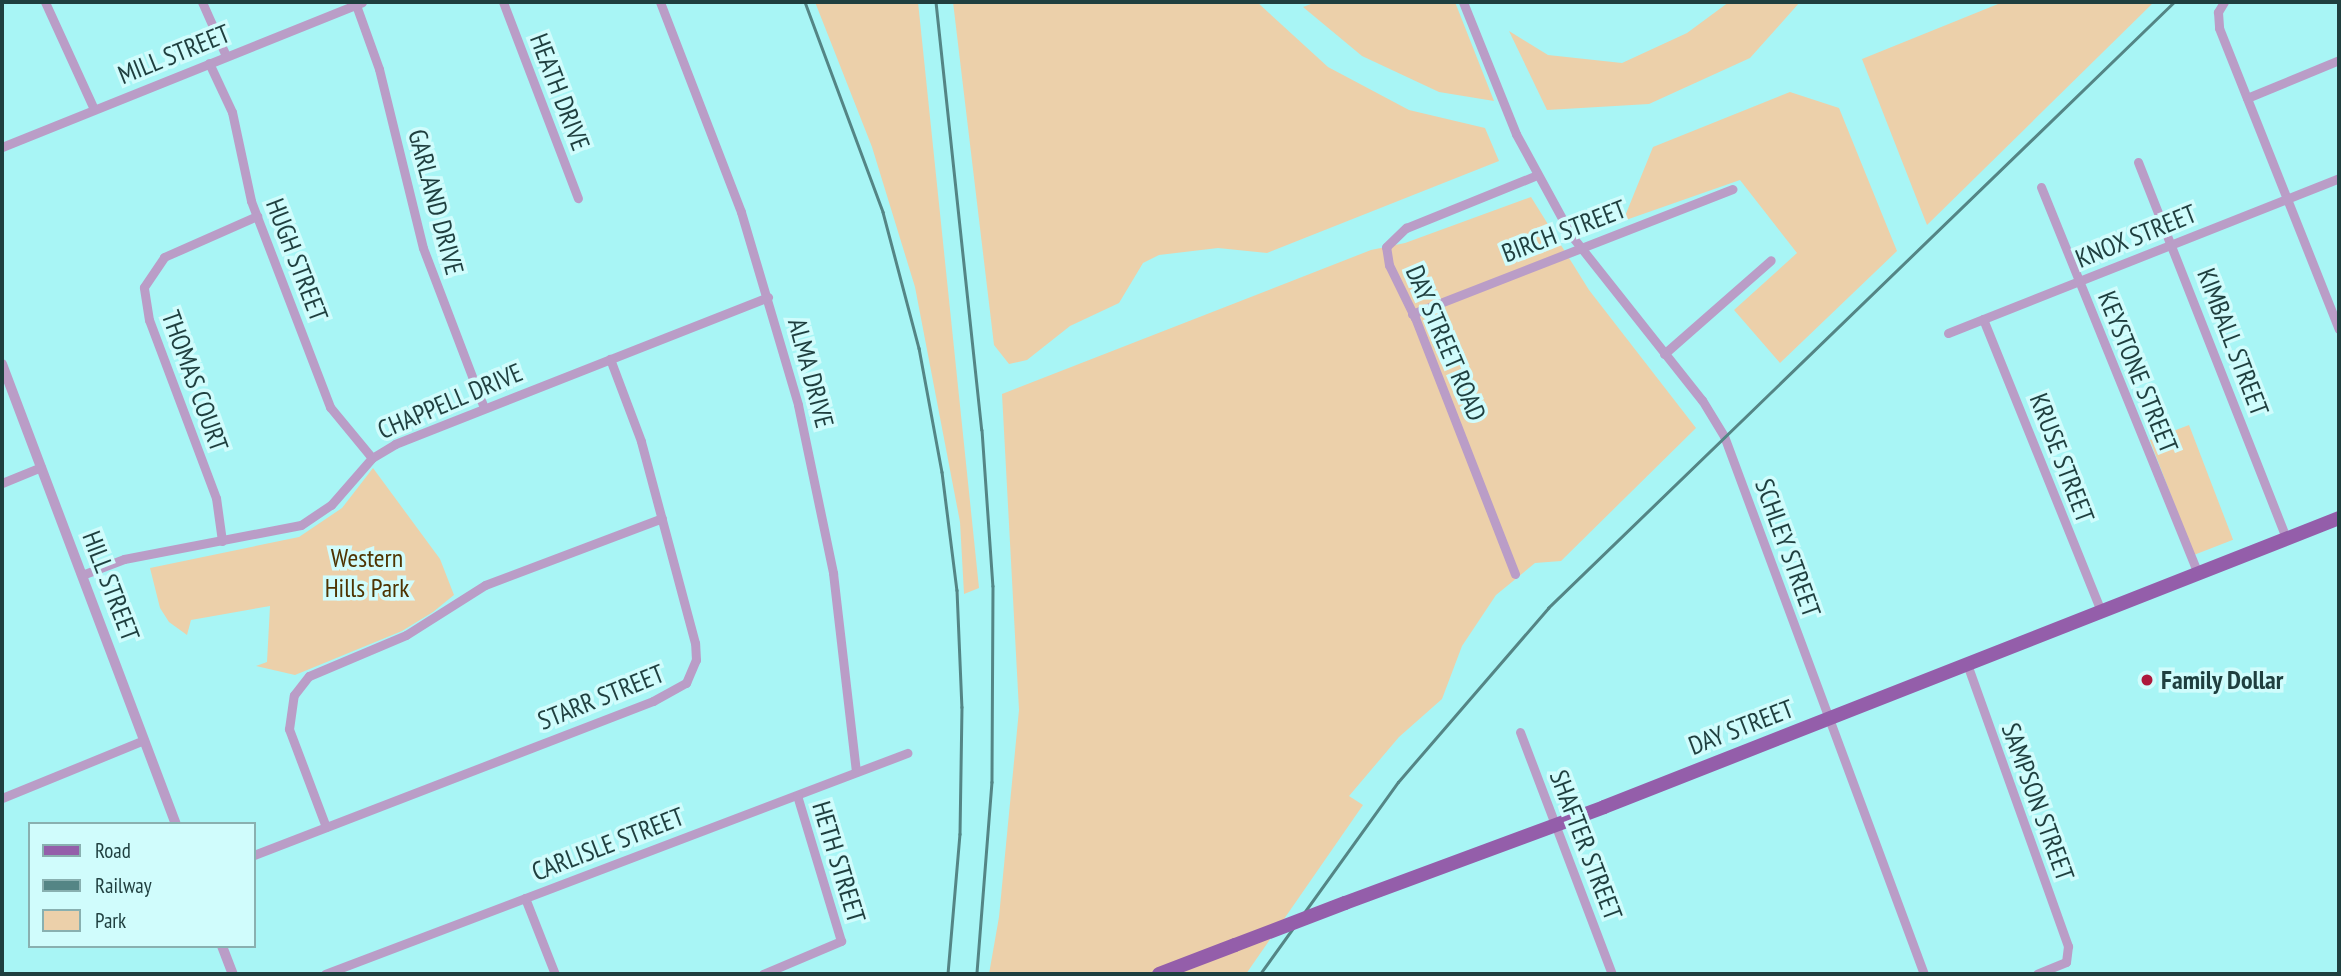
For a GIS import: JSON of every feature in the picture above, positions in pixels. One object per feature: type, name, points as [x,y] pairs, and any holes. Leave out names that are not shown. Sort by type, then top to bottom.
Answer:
[{"type":"main road","name":"DAY STREET","points":[[1159,974],[1555,825],[2339,517]]},
{"type":"street","points":[[45,2],[94,109]]},
{"type":"street","points":[[202,2],[226,56]]},
{"type":"street","name":"HEATH DRIVE","points":[[503,2],[578,198]]},
{"type":"street","name":"ALMA DRIVE","points":[[660,2],[718,147],[768,296],[824,519],[856,772]]},
{"type":"street","points":[[1463,2],[1537,176]]},
{"type":"street","points":[[2224,2],[2218,12],[2219,28],[2339,329]]},
{"type":"street","name":"MILL STREET","points":[[2,147],[359,3]]},
{"type":"street","name":"GARLAND DRIVE","points":[[359,3],[379,69],[423,248],[484,408]]},
{"type":"street","points":[[2247,98],[2339,60]]},
{"type":"street","name":"HUGH STREET","points":[[209,63],[232,112],[257,216],[330,407],[372,458]]},
{"type":"street","name":"KIMBALL STREET","points":[[2138,162],[2173,244],[2286,538]]},
{"type":"street","name":"SCHLEY STREET","points":[[1537,176],[1579,247],[1664,354],[1724,436],[1924,974]]},
{"type":"street","name":"DAY STREET ROAD","points":[[1515,574],[1412,314],[1389,265],[1386,247],[1392,238],[1406,228],[1537,176]]},
{"type":"street","name":"KNOX STREET","points":[[1948,333],[2339,178]]},
{"type":"street","name":"KEYSTONE STREET","points":[[2041,187],[2198,573]]},
{"type":"street","name":"BIRCH STREET","points":[[1412,314],[1732,189]]},
{"type":"street","name":"THOMAS COURT","points":[[222,541],[216,498],[149,320],[144,287],[164,257],[257,216]]},
{"type":"street","points":[[1664,354],[1772,260]]},
{"type":"street","name":"CHAPPELL DRIVE","points":[[82,575],[124,559],[287,530],[312,520],[372,458],[484,408],[768,296]]},
{"type":"street","name":"KRUSE STREET","points":[[1983,319],[2101,611]]},
{"type":"street","name":"STARR STREET","points":[[256,854],[681,688],[692,673],[697,649],[641,441],[610,359]]},
{"type":"street","name":"HILL STREET","points":[[2,364],[175,822]]},
{"type":"street","points":[[2,483],[41,467]]},
{"type":"street","points":[[326,827],[289,729],[293,699],[309,677],[406,635],[485,585],[662,518]]},
{"type":"street","name":"SAMPSON STREET","points":[[1967,664],[2070,954],[2066,962],[2037,974]]},
{"type":"street","name":"SHAFTER STREET","points":[[1520,732],[1612,974]]},
{"type":"street","points":[[2,798],[144,740]]},
{"type":"street","name":"CARLISLE STREET","points":[[325,974],[907,753]]},
{"type":"street","name":"HETH STREET","points":[[763,974],[841,941],[797,794]]},
{"type":"street","points":[[524,898],[555,974]]},
{"type":"street","points":[[223,948],[233,974]]},
{"type":"green space","points":[[815,2],[918,2],[979,588],[964,594],[960,522],[915,287],[872,147]]},
{"type":"green space","points":[[953,2],[1257,2],[1328,67],[1409,110],[1485,128],[1499,161],[1267,253],[1218,248],[1159,255],[1143,263],[1119,303],[1070,326],[1027,360],[1009,364],[994,345]]},
{"type":"green space","points":[[1316,2],[1455,2],[1494,101],[1439,92],[1362,56],[1303,7]]},
{"type":"green space","points":[[1729,2],[1800,2],[1750,58],[1649,104],[1547,110],[1509,31],[1548,55],[1622,63],[1687,33]]},
{"type":"green space","points":[[2003,2],[2154,2],[1927,225],[1862,59]]},
{"type":"green space","points":[[1790,92],[1839,108],[1897,251],[1780,363],[1734,310],[1797,253],[1740,180],[1623,221],[1653,147]]},
{"type":"green space","points":[[1531,197],[1589,290],[1696,428],[1561,561],[1535,563],[1496,595],[1462,646],[1442,699],[1399,737],[1349,796],[1363,805],[1246,974],[989,974],[999,917],[1019,710],[1002,394],[1371,250],[1405,243]]},
{"type":"green space","points":[[2189,425],[2233,540],[2194,555],[2150,440]]},
{"type":"green space","name":"Western Hills Park","points":[[373,468],[440,559],[454,595],[433,612],[402,631],[295,675],[256,666],[267,662],[270,606],[191,620],[187,635],[169,622],[160,608],[150,568],[299,537],[342,508]]},
{"type":"railway","points":[[805,2],[883,212],[919,348],[942,472],[957,590],[962,707],[960,834],[948,974]]},
{"type":"railway","points":[[936,2],[982,430],[993,586],[992,782],[977,974]]},
{"type":"railway","points":[[1260,974],[1398,782],[1548,608],[2174,2]]},
{"type":"place","name":"Family Dollar","points":[[2147,680]]}]
